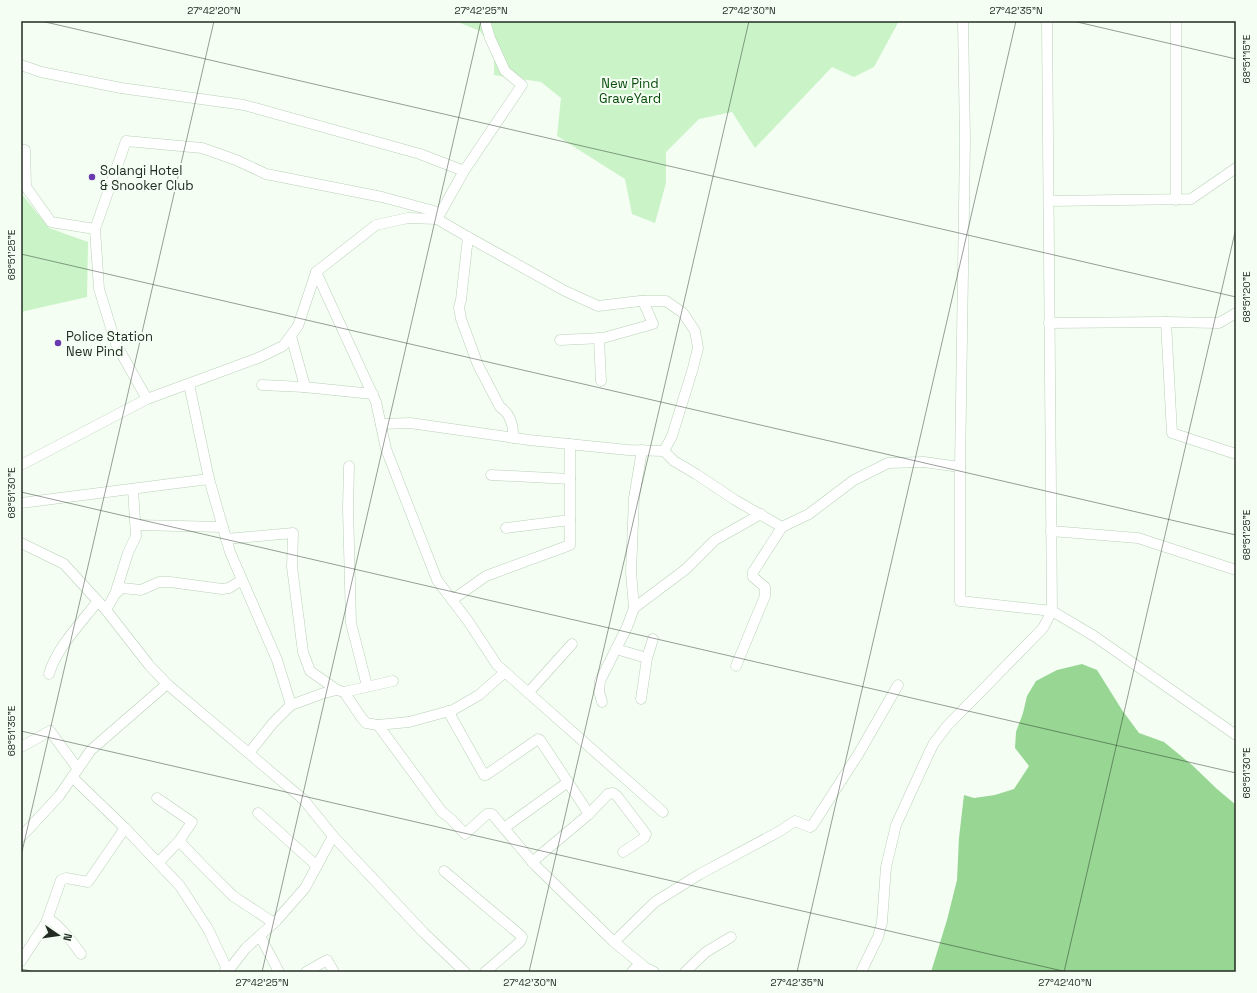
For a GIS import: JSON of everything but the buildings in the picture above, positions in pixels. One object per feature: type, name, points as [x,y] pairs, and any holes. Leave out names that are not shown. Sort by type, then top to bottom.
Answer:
[{"type":"street","points":[[437,219],[464,171],[522,85],[506,71],[490,38],[485,21]]},
{"type":"street","points":[[963,21],[965,141],[960,467],[960,601],[1052,611],[1094,636],[1236,735]]},
{"type":"street","points":[[861,972],[878,937],[882,922],[886,867],[896,825],[929,752],[947,726],[1043,628],[1052,611],[1047,21]]},
{"type":"street","points":[[1176,21],[1176,200]]},
{"type":"street","points":[[21,65],[41,72],[121,88],[244,105],[420,154],[464,171]]},
{"type":"street","points":[[147,399],[116,344],[99,289],[95,229],[126,140],[202,148],[236,160],[266,174],[382,196],[434,211],[437,219]]},
{"type":"street","points":[[21,149],[25,150],[26,187],[51,222],[95,229]]},
{"type":"street","points":[[1048,201],[1191,199],[1236,168]]},
{"type":"street","points":[[21,464],[147,399],[258,358],[283,346],[298,326],[316,272],[376,225],[408,218],[437,219],[565,291],[598,306],[643,301],[666,301],[684,313],[694,331],[698,348],[672,436],[664,451]]},
{"type":"street","points":[[468,237],[459,307],[461,319],[478,365],[500,407],[506,410],[512,424],[513,438]]},
{"type":"street","points":[[316,272],[373,394],[386,449],[437,580],[497,665],[663,812]]},
{"type":"street","points":[[560,340],[603,338],[653,324],[643,301]]},
{"type":"street","points":[[1050,323],[1219,323],[1236,313]]},
{"type":"street","points":[[1166,322],[1172,433],[1236,454]]},
{"type":"street","points":[[290,336],[304,387]]},
{"type":"street","points":[[599,338],[601,381]]},
{"type":"street","points":[[189,384],[209,479],[230,552],[276,658],[291,705]]},
{"type":"street","points":[[262,385],[304,387],[373,394]]},
{"type":"street","points":[[381,424],[410,423],[513,438],[628,450],[664,451],[674,461],[735,500],[782,527]]},
{"type":"street","points":[[452,600],[486,576],[570,545],[570,444]]},
{"type":"street","points":[[602,702],[599,691],[600,682],[627,627],[634,608],[631,572],[634,498],[642,450]]},
{"type":"street","points":[[736,666],[765,596],[765,587],[753,577],[753,572],[782,527],[809,514],[854,480],[888,463],[924,462],[960,467]]},
{"type":"street","points":[[348,466],[351,623],[367,686]]},
{"type":"street","points":[[491,475],[570,479]]},
{"type":"street","points":[[21,503],[209,479]]},
{"type":"street","points":[[116,594],[128,553],[136,536],[133,489]]},
{"type":"street","points":[[634,608],[686,569],[715,540],[761,514]]},
{"type":"street","points":[[506,528],[570,520]]},
{"type":"street","points":[[136,525],[223,527]]},
{"type":"street","points":[[1051,531],[1138,538],[1236,570]]},
{"type":"street","points":[[226,539],[293,533],[292,567],[303,652],[310,671],[340,691],[366,723],[378,725],[409,722],[448,711],[479,695],[504,672]]},
{"type":"street","points":[[21,543],[64,564],[106,610],[149,665],[168,684],[304,800],[334,836],[424,933],[465,972]]},
{"type":"street","points":[[106,610],[116,594],[122,588],[142,590],[159,582],[170,582],[222,589],[229,588],[242,580]]},
{"type":"street","points":[[49,674],[51,666],[60,649],[98,601]]},
{"type":"street","points":[[641,700],[647,658],[653,639]]},
{"type":"street","points":[[528,693],[572,644]]},
{"type":"street","points":[[616,649],[647,658]]},
{"type":"street","points":[[249,753],[272,723],[291,705],[324,693],[393,680]]},
{"type":"street","points":[[21,837],[59,796],[91,750],[168,684]]},
{"type":"street","points":[[614,942],[654,902],[700,874],[780,831],[794,821],[810,827],[812,826],[859,753],[898,685]]},
{"type":"street","points":[[448,711],[484,775],[538,739],[540,740],[589,814]]},
{"type":"street","points":[[378,725],[442,812],[465,834],[487,814],[492,814],[532,862],[614,942],[654,972]]},
{"type":"street","points":[[21,747],[50,732],[75,773],[180,886],[208,929],[231,970],[246,948],[274,923],[305,888],[334,836]]},
{"type":"street","points":[[504,828],[568,782]]},
{"type":"street","points":[[532,862],[589,814],[608,794],[613,793],[617,796],[646,834],[644,838],[623,852]]},
{"type":"street","points":[[157,798],[192,822],[179,841],[158,863]]},
{"type":"street","points":[[258,813],[317,866]]},
{"type":"street","points":[[21,961],[25,947],[46,923],[61,880],[66,878],[88,882],[125,828]]},
{"type":"street","points":[[179,841],[233,896],[274,923]]},
{"type":"street","points":[[444,871],[522,937],[520,942],[485,972]]},
{"type":"street","points":[[48,918],[68,936],[81,954]]},
{"type":"street","points":[[260,936],[279,972]]},
{"type":"street","points":[[685,972],[706,952],[731,937]]},
{"type":"street","points":[[306,972],[327,960],[334,972]]},
{"type":"street","points":[[632,972],[640,963]]},
{"type":"green space","name":"New Pind GraveYard","points":[[460,21],[899,21],[874,67],[854,77],[832,67],[755,148],[732,112],[699,119],[666,152],[666,183],[655,223],[632,214],[625,179],[557,136],[561,98],[541,82],[494,75],[494,51],[480,31],[460,23]]},
{"type":"green space","points":[[21,193],[49,228],[88,242],[87,297],[21,312]]},
{"type":"shaded area","points":[[1082,664],[1097,670],[1122,710],[1139,733],[1164,742],[1236,805],[1236,972],[931,972],[947,920],[957,880],[959,838],[964,795],[974,798],[995,795],[1014,789],[1029,766],[1015,748],[1016,732],[1027,696],[1036,681],[1057,670]]},
{"type":"place","name":"Solangi Hotel & Snooker Club","points":[[92,177]]},
{"type":"place","name":"Police Station New Pind","points":[[58,343]]}]
